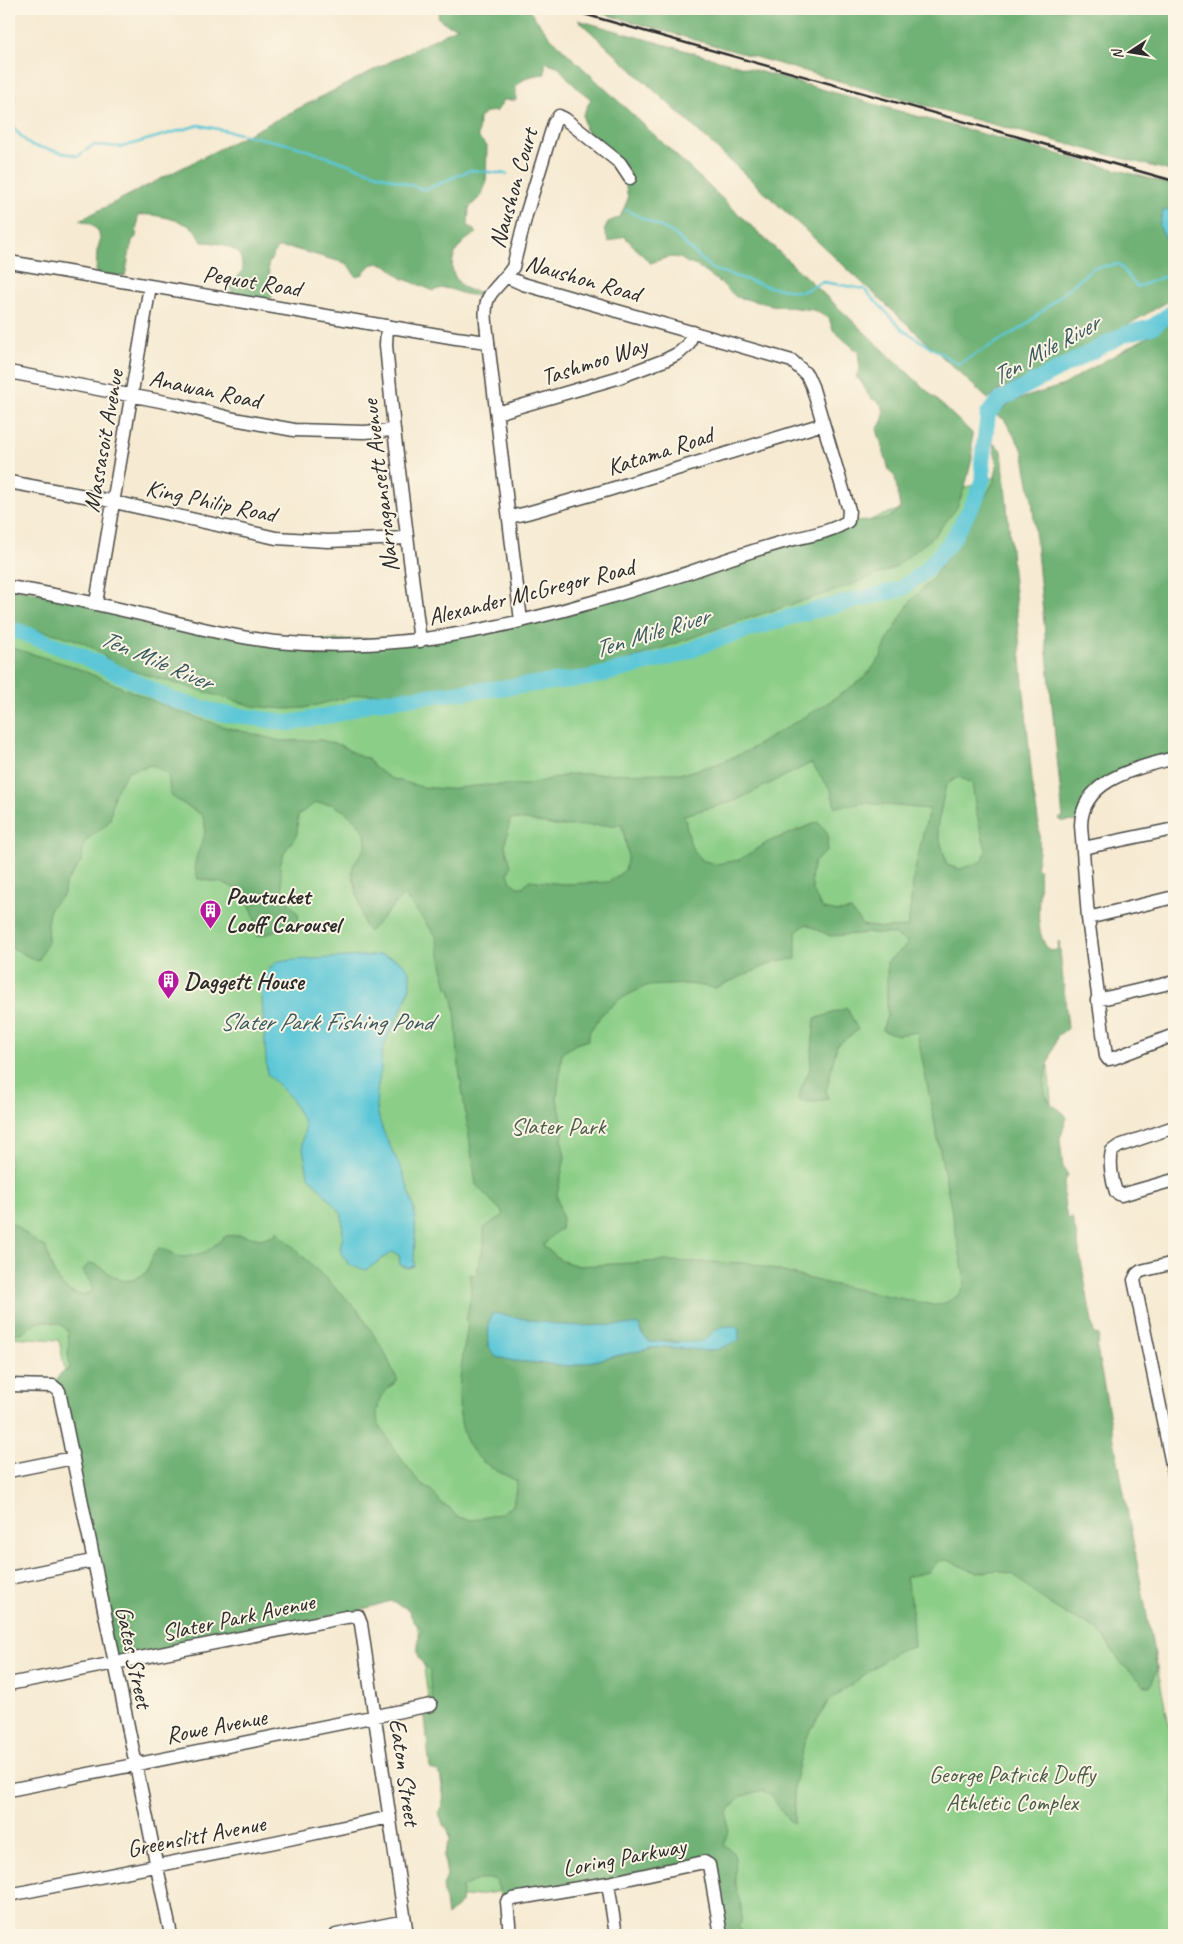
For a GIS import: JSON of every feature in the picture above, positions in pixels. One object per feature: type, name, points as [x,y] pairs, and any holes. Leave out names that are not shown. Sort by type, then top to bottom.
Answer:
[{"type":"street","name":"Naushon Court","points":[[506,277],[513,267],[536,180],[554,123],[559,116],[566,119],[620,163],[630,178]]},
{"type":"street","name":"Pequot Road","points":[[9,262],[488,342]]},
{"type":"street","name":"Naushon Road","points":[[521,621],[488,342],[486,304],[489,296],[506,277],[523,284],[792,361],[807,375],[812,386],[849,510],[848,521]]},
{"type":"street","name":"Massasoit Avenue","points":[[96,603],[150,286]]},
{"type":"street","name":"Narragansett Avenue","points":[[387,326],[386,345],[394,430],[420,641]]},
{"type":"street","name":"Tashmoo Way","points":[[497,413],[617,378],[665,360],[679,353],[688,345],[693,332]]},
{"type":"street","name":"Anawan Road","points":[[9,372],[132,395],[294,430],[364,432],[394,430]]},
{"type":"street","name":"Katama Road","points":[[510,517],[527,514],[822,424]]},
{"type":"street","name":"King Philip Road","points":[[9,482],[114,502],[276,538],[328,541],[406,538]]},
{"type":"street","name":"Alexander McGregor Road","points":[[9,587],[96,603],[202,630],[275,642],[357,645],[420,641],[477,632],[574,608],[780,543],[840,527],[848,521]]},
{"type":"street","points":[[1174,758],[1123,773],[1097,790],[1086,803],[1081,816],[1088,918],[1097,1000],[1106,1056],[1108,1059],[1174,1035]]},
{"type":"street","points":[[1083,848],[1174,829]]},
{"type":"street","points":[[1088,918],[1174,897]]},
{"type":"street","points":[[1097,1000],[1174,982]]},
{"type":"street","points":[[1174,1127],[1120,1146],[1112,1151],[1111,1156],[1114,1187],[1116,1192],[1121,1195],[1174,1180]]},
{"type":"street","points":[[1174,1263],[1141,1271],[1134,1280],[1174,1474]]},
{"type":"street","name":"Gates Street","points":[[9,1385],[53,1386],[57,1388],[73,1458],[92,1561],[157,1865],[170,1935]]},
{"type":"street","points":[[9,1471],[73,1458]]},
{"type":"street","points":[[9,1578],[92,1561]]},
{"type":"street","name":"Slater Park Avenue","points":[[9,1684],[358,1616]]},
{"type":"street","name":"Eaton Street","points":[[358,1616],[361,1624],[407,1935]]},
{"type":"street","name":"Rowe Avenue","points":[[9,1790],[431,1705]]},
{"type":"street","name":"Greenslitt Avenue","points":[[9,1895],[390,1817]]},
{"type":"street","name":"Loring Parkway","points":[[510,1935],[507,1902],[704,1862],[709,1865],[721,1935]]},
{"type":"street","points":[[608,1883],[616,1935]]},
{"type":"street","points":[[336,1935],[405,1921]]},
{"type":"green space","points":[[440,9],[528,9],[551,38],[972,433],[972,459],[965,487],[956,509],[934,536],[894,568],[840,589],[727,625],[600,670],[537,682],[473,691],[421,694],[361,694],[304,708],[286,709],[253,706],[116,666],[92,647],[71,638],[38,630],[9,626],[9,587],[280,642],[457,635],[852,522],[887,519],[900,508],[895,477],[889,470],[877,429],[882,422],[884,411],[877,401],[870,397],[861,381],[856,377],[860,369],[858,352],[833,330],[829,318],[813,310],[772,305],[736,297],[721,283],[697,266],[680,258],[669,257],[650,263],[624,236],[609,242],[604,230],[608,222],[620,217],[628,199],[625,181],[629,171],[585,130],[583,115],[591,99],[577,88],[557,66],[545,62],[545,74],[529,77],[516,87],[516,100],[504,100],[497,111],[487,112],[479,118],[478,137],[487,146],[486,184],[481,196],[469,208],[468,225],[477,233],[457,250],[452,266],[458,281],[465,288],[483,292],[490,296],[468,295],[447,289],[433,291],[402,278],[389,267],[381,264],[374,264],[363,274],[356,277],[345,263],[291,248],[277,248],[268,265],[272,297],[267,305],[233,295],[230,286],[243,271],[240,254],[222,245],[202,242],[196,231],[184,224],[160,216],[144,215],[138,215],[136,237],[132,241],[125,276],[96,274],[97,251],[100,241],[99,232],[91,224],[80,220],[458,27],[448,25],[438,18]]},
{"type":"green space","points":[[587,9],[1174,9],[1174,172],[965,117]]},
{"type":"green space","points":[[578,20],[927,119],[1174,185],[1174,209],[1163,211],[1167,241],[1174,246],[1174,298],[1067,360],[999,390],[988,399]]},
{"type":"green space","points":[[1174,322],[1174,757],[1096,792],[1085,822],[1061,821],[1059,818],[1063,818],[1032,500],[1023,451],[1004,419],[997,416],[999,412],[1013,401],[1064,385]]},
{"type":"green space","points":[[993,443],[1002,451],[1033,791],[1039,829],[1039,849],[1036,867],[1039,869],[1040,879],[1039,923],[1044,943],[1050,951],[1057,950],[1059,941],[1068,1028],[1057,1036],[1047,1069],[1044,1087],[1050,1102],[1064,1113],[1067,1118],[1060,1139],[1063,1167],[1068,1175],[1064,1185],[1065,1208],[1067,1219],[1072,1218],[1076,1233],[1094,1333],[1099,1336],[1097,1349],[1157,1669],[1151,1686],[1145,1686],[1121,1663],[1099,1631],[1086,1623],[1072,1618],[1043,1600],[1014,1575],[997,1570],[977,1573],[947,1560],[939,1561],[928,1572],[906,1577],[911,1599],[914,1647],[895,1652],[828,1702],[805,1740],[794,1785],[794,1824],[763,1790],[739,1797],[727,1813],[728,1830],[724,1846],[733,1852],[735,1857],[735,1884],[741,1911],[741,1923],[738,1925],[743,1935],[723,1935],[712,1866],[509,1900],[500,1894],[496,1880],[483,1879],[462,1888],[461,1903],[447,1916],[443,1886],[447,1876],[444,1856],[451,1837],[438,1814],[441,1809],[444,1792],[442,1781],[438,1771],[430,1769],[423,1706],[433,1702],[430,1671],[421,1661],[418,1652],[418,1642],[422,1629],[414,1622],[408,1609],[390,1601],[364,1609],[360,1614],[116,1661],[53,1384],[61,1373],[70,1369],[68,1331],[60,1324],[45,1321],[33,1324],[24,1332],[9,1334],[9,1220],[39,1244],[46,1247],[55,1275],[74,1294],[93,1291],[83,1271],[89,1263],[100,1267],[114,1277],[131,1280],[146,1273],[154,1253],[159,1248],[177,1256],[186,1257],[206,1252],[226,1236],[240,1235],[261,1239],[276,1234],[277,1231],[358,1310],[383,1349],[397,1382],[389,1387],[380,1398],[377,1413],[378,1424],[419,1482],[431,1490],[443,1505],[449,1507],[457,1517],[473,1520],[499,1514],[513,1505],[517,1481],[486,1464],[473,1451],[465,1435],[460,1418],[460,1379],[468,1323],[466,1320],[471,1295],[470,1274],[476,1275],[484,1245],[484,1229],[504,1214],[476,1185],[459,1068],[455,1010],[450,988],[447,988],[436,936],[404,895],[369,932],[364,925],[352,871],[354,864],[366,847],[365,832],[346,812],[331,804],[315,803],[298,815],[297,834],[284,853],[280,865],[283,895],[298,914],[299,924],[257,937],[253,913],[248,901],[242,894],[223,883],[198,879],[195,865],[205,834],[202,815],[170,794],[168,774],[152,765],[128,771],[114,795],[110,819],[106,825],[84,844],[81,862],[65,884],[64,894],[50,908],[47,924],[48,941],[39,960],[37,961],[9,946],[9,647],[72,666],[177,711],[225,727],[281,741],[321,740],[340,745],[361,757],[368,758],[374,767],[390,778],[422,787],[446,789],[486,785],[525,785],[571,774],[685,773],[717,764],[749,750],[834,699],[865,677],[881,657],[887,641],[910,602],[931,580],[963,536],[994,481],[997,467]],"holes":[[[811,763],[831,790],[835,807],[864,803],[929,809],[914,874],[908,927],[882,928],[862,925],[851,910],[839,912],[823,909],[816,897],[811,881],[814,862],[827,851],[828,833],[818,822],[768,842],[739,860],[716,864],[701,860],[691,846],[684,815],[735,801]],[[958,777],[972,783],[976,811],[986,850],[983,861],[960,869],[947,865],[937,828],[946,785]],[[510,819],[527,820],[555,826],[622,825],[628,854],[625,870],[609,882],[563,884],[529,880],[523,887],[517,887],[511,882],[508,873],[511,866],[505,846]],[[806,924],[830,936],[869,933],[893,934],[909,943],[887,962],[887,1016],[883,1031],[898,1035],[917,1032],[965,1280],[962,1290],[958,1295],[949,1301],[933,1305],[826,1283],[749,1263],[665,1261],[579,1266],[562,1261],[543,1246],[554,1233],[561,1229],[562,1219],[557,1195],[565,1157],[562,1141],[564,1127],[557,1099],[562,1053],[576,1044],[588,1040],[590,1031],[602,1014],[620,999],[646,986],[689,984],[715,988],[777,961],[796,959],[796,932]],[[489,1322],[642,1330],[644,1337],[650,1342],[668,1340],[683,1343],[739,1339],[708,1351],[665,1347],[652,1348],[571,1366],[514,1361],[488,1346]]]},
{"type":"green space","name":"Slater Park","points":[[997,477],[1030,816],[1059,1213],[1155,1672],[1157,1668],[1152,1651],[1154,1651],[1174,1750],[1174,1935],[728,1935],[715,1857],[459,1898],[413,1597],[121,1654],[59,1340],[9,1337],[9,602],[378,651],[825,541],[877,517]]},
{"type":"green space","points":[[847,1008],[858,1030],[837,1045],[826,1092],[828,1099],[816,1102],[800,1101],[801,1088],[810,1069],[815,1019]]},
{"type":"water","points":[[1174,209],[1174,246],[1167,241],[1159,226],[1163,211]]},
{"type":"water","name":"Slater Park Fishing Pond","points":[[381,955],[399,961],[408,969],[410,981],[408,994],[382,1051],[377,1104],[379,1120],[402,1170],[413,1204],[415,1214],[414,1266],[408,1268],[400,1265],[399,1255],[392,1252],[366,1270],[348,1264],[340,1249],[343,1236],[342,1214],[308,1175],[302,1143],[305,1128],[303,1121],[290,1097],[267,1074],[261,983],[270,968],[278,961]]},
{"type":"water","points":[[493,1313],[566,1325],[639,1325],[644,1337],[650,1342],[701,1341],[719,1328],[736,1326],[739,1331],[739,1340],[719,1349],[708,1351],[665,1347],[652,1348],[571,1366],[514,1361],[496,1357],[488,1346],[489,1322]]},
{"type":"waterway","points":[[9,80],[14,93],[13,128],[30,145],[78,156],[93,145],[122,147],[199,125],[292,145],[425,190],[470,170],[507,174]]},
{"type":"waterway","points":[[626,210],[673,233],[712,269],[770,287],[801,292],[823,282],[864,289],[903,330],[958,364],[1022,328],[1093,268],[1119,264],[1137,287],[1166,276],[1174,267]]},
{"type":"waterway","name":"Ten Mile River","points":[[9,631],[18,631],[80,655],[173,700],[219,713],[290,723],[337,714],[374,702],[588,678],[679,655],[718,639],[800,614],[901,589],[927,569],[952,540],[976,499],[983,478],[982,463],[988,414],[1000,400],[1125,334],[1152,327],[1174,311]]},
{"type":"railway","points":[[566,9],[1174,181]]},
{"type":"place","name":"Pawtucket Looff Carousel","points":[[210,929]]},
{"type":"place","name":"Daggett House","points":[[168,1000]]},
{"type":"park label","name":"George Patrick Duffy Athletic Complex","points":[[1012,1788]]}]
